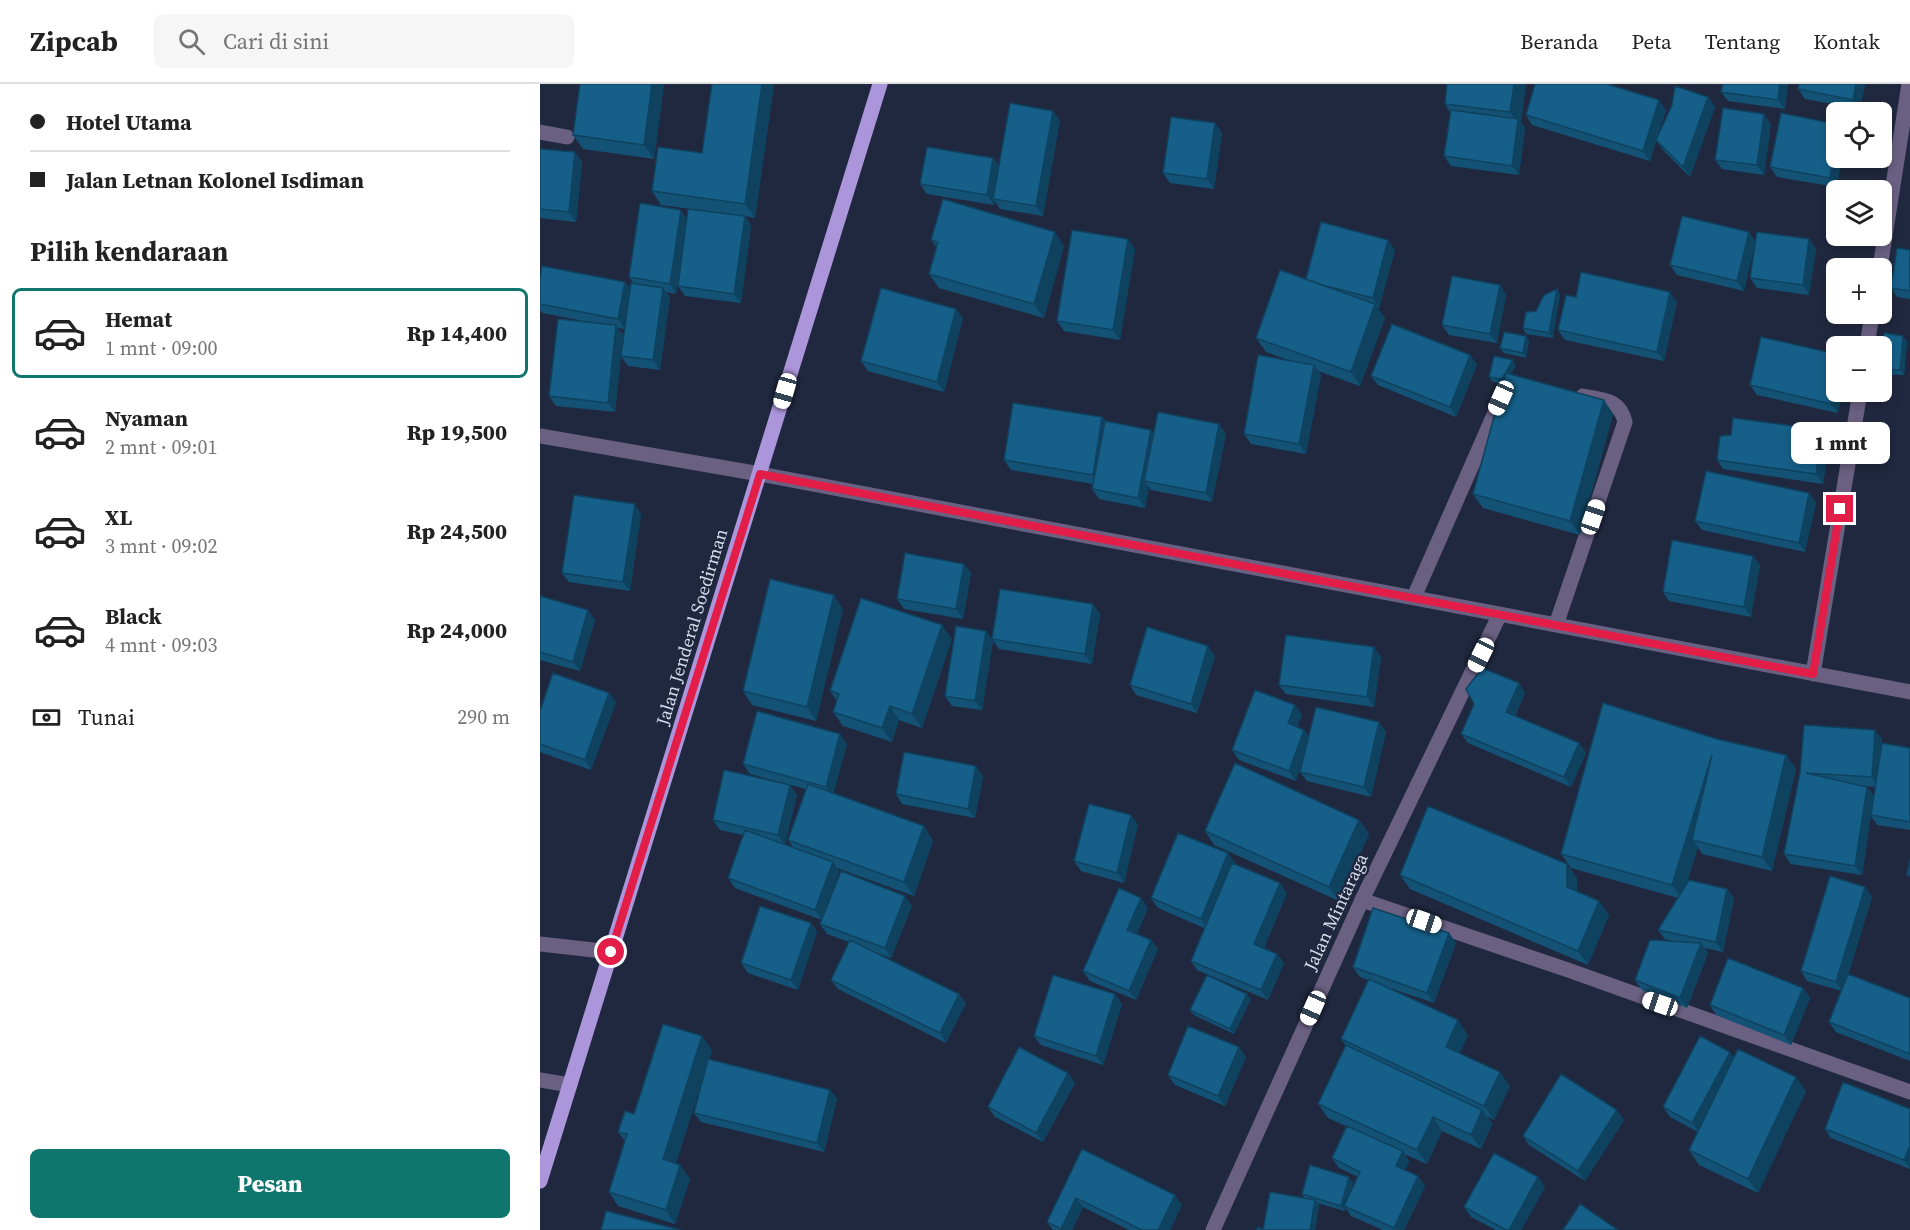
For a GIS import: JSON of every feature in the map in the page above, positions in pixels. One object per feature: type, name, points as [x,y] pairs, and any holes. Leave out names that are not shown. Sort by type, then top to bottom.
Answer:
[{"type":"main road","name":"Jalan Jenderal Soedirman","points":[[540,1181],[880,84]]},
{"type":"street","points":[[1882,258],[1909,84]]},
{"type":"street","points":[[540,132],[567,136]]},
{"type":"street","points":[[1414,597],[1501,398],[1506,389],[1520,382]]},
{"type":"street","points":[[1556,625],[1625,422],[1623,412],[1610,401],[1565,392]]},
{"type":"street","points":[[1813,674],[1858,402]]},
{"type":"street","points":[[540,436],[760,474],[1910,692]]},
{"type":"street","name":"Jalan Mintaraga","points":[[1213,1230],[1362,900],[1500,614]]},
{"type":"street","points":[[1362,900],[1568,970],[1910,1092]]},
{"type":"street","points":[[540,944],[611,952]]},
{"type":"street","points":[[540,1080],[570,1085]]},
{"type":"building","points":[[580,84],[652,84],[644,145],[573,135]]},
{"type":"building","points":[[712,84],[762,84],[745,204],[652,191],[658,147],[702,153]]},
{"type":"building","points":[[1447,84],[1514,84],[1510,112],[1445,104]]},
{"type":"building","points":[[1535,84],[1607,84],[1659,100],[1643,151],[1526,115]]},
{"type":"building","points":[[1723,84],[1780,84],[1778,100],[1721,92]]},
{"type":"building","points":[[1799,84],[1856,84],[1853,100],[1798,89]]},
{"type":"building","points":[[1675,86],[1708,97],[1683,167],[1656,140],[1672,105]]},
{"type":"building","points":[[1010,103],[1053,111],[1036,206],[993,199]]},
{"type":"building","points":[[1723,108],[1764,114],[1757,165],[1715,160]]},
{"type":"building","points":[[1451,110],[1518,119],[1512,166],[1444,156]]},
{"type":"building","points":[[1781,113],[1826,122],[1826,168],[1832,168],[1830,178],[1770,167]]},
{"type":"building","points":[[1171,117],[1215,123],[1207,179],[1163,173]]},
{"type":"building","points":[[927,147],[993,158],[987,195],[920,184]]},
{"type":"building","points":[[540,149],[575,152],[569,212],[540,209]]},
{"type":"building","points":[[943,199],[1055,232],[1034,304],[929,274],[938,242],[931,240]]},
{"type":"building","points":[[640,203],[681,210],[670,284],[629,277]]},
{"type":"building","points":[[688,209],[745,216],[734,294],[678,286]]},
{"type":"building","points":[[1682,216],[1749,232],[1737,281],[1670,265]]},
{"type":"building","points":[[1321,222],[1388,240],[1373,298],[1306,279]]},
{"type":"building","points":[[1072,230],[1128,239],[1113,330],[1057,321]]},
{"type":"building","points":[[1757,232],[1809,239],[1803,285],[1750,278]]},
{"type":"building","points":[[1897,248],[1910,250],[1910,291],[1892,288]]},
{"type":"building","points":[[542,266],[625,282],[618,319],[540,304]]},
{"type":"building","points":[[1280,270],[1375,304],[1351,372],[1256,338]]},
{"type":"building","points":[[1581,272],[1670,292],[1657,352],[1558,330],[1566,295],[1576,297]]},
{"type":"building","points":[[1452,276],[1500,285],[1490,334],[1442,325]]},
{"type":"building","points":[[631,283],[663,288],[653,360],[621,356]]},
{"type":"building","points":[[881,288],[956,309],[937,382],[861,361]]},
{"type":"building","points":[[1557,289],[1549,333],[1523,328],[1526,312],[1536,311],[1544,295]]},
{"type":"building","points":[[558,319],[616,325],[608,403],[549,396]]},
{"type":"building","points":[[1392,324],[1470,355],[1450,407],[1371,376]]},
{"type":"building","points":[[1504,332],[1526,336],[1523,353],[1500,348]]},
{"type":"building","points":[[1884,333],[1903,336],[1900,370],[1892,370],[1892,336],[1884,336]]},
{"type":"building","points":[[1761,337],[1826,352],[1826,402],[1831,402],[1831,404],[1750,385]]},
{"type":"building","points":[[1258,355],[1314,365],[1299,444],[1244,434]]},
{"type":"building","points":[[1494,356],[1513,360],[1502,379],[1489,377]]},
{"type":"building","points":[[1506,373],[1604,400],[1570,521],[1473,494]]},
{"type":"building","points":[[1013,403],[1102,417],[1093,475],[1004,460]]},
{"type":"building","points":[[1158,412],[1219,424],[1206,493],[1144,481]]},
{"type":"building","points":[[1733,418],[1822,430],[1816,474],[1717,460],[1720,436],[1731,435]]},
{"type":"building","points":[[1105,421],[1151,430],[1138,498],[1092,489]]},
{"type":"building","points":[[1706,471],[1809,493],[1799,543],[1695,521]]},
{"type":"building","points":[[574,495],[635,504],[623,582],[562,573]]},
{"type":"building","points":[[1672,540],[1753,556],[1744,607],[1663,592]]},
{"type":"building","points":[[905,553],[964,564],[956,609],[897,599]]},
{"type":"building","points":[[770,579],[834,595],[807,707],[743,691]]},
{"type":"building","points":[[1000,589],[1093,604],[1085,654],[992,639]]},
{"type":"building","points":[[540,596],[588,610],[573,662],[540,652]]},
{"type":"building","points":[[861,598],[942,625],[912,714],[890,706],[882,728],[833,712],[839,694],[830,691]]},
{"type":"building","points":[[956,626],[986,631],[975,701],[945,696]]},
{"type":"building","points":[[1147,627],[1208,646],[1191,704],[1130,685]]},
{"type":"building","points":[[1286,635],[1374,647],[1367,697],[1279,685]]},
{"type":"building","points":[[1482,668],[1519,683],[1506,712],[1579,743],[1564,777],[1461,734],[1474,704],[1466,689]]},
{"type":"building","points":[[553,673],[609,693],[585,760],[540,744],[540,711]]},
{"type":"building","points":[[1255,690],[1295,705],[1288,723],[1304,730],[1289,771],[1232,750]]},
{"type":"building","points":[[1603,703],[1717,739],[1786,755],[1762,857],[1692,840],[1712,755],[1672,885],[1561,854]]},
{"type":"building","points":[[1316,707],[1379,722],[1364,787],[1300,772]]},
{"type":"building","points":[[757,711],[840,734],[826,787],[743,764]]},
{"type":"building","points":[[1804,725],[1875,730],[1872,777],[1806,773],[1867,787],[1855,866],[1784,854],[1800,773]]},
{"type":"building","points":[[1882,743],[1910,748],[1910,822],[1871,815]]},
{"type":"building","points":[[904,752],[976,766],[968,809],[896,794]]},
{"type":"building","points":[[1235,763],[1359,820],[1329,887],[1205,831]]},
{"type":"building","points":[[724,770],[790,785],[778,835],[713,820]]},
{"type":"building","points":[[808,784],[924,826],[904,882],[788,840]]},
{"type":"building","points":[[1089,804],[1131,815],[1117,873],[1074,861]]},
{"type":"building","points":[[1428,806],[1567,864],[1567,887],[1599,901],[1578,951],[1400,875]]},
{"type":"building","points":[[745,830],[833,862],[815,910],[728,878]]},
{"type":"building","points":[[1178,833],[1228,853],[1201,919],[1151,898]]},
{"type":"building","points":[[1910,859],[1910,876],[1907,875]]},
{"type":"building","points":[[1232,863],[1280,883],[1254,944],[1277,954],[1261,990],[1191,961]]},
{"type":"building","points":[[841,871],[905,896],[885,948],[820,924]]},
{"type":"building","points":[[1830,876],[1865,887],[1836,982],[1801,971]]},
{"type":"building","points":[[1689,880],[1727,889],[1716,942],[1658,930]]},
{"type":"building","points":[[1119,888],[1141,898],[1127,930],[1151,940],[1129,991],[1083,971]]},
{"type":"building","points":[[760,906],[811,923],[791,980],[741,963]]},
{"type":"building","points":[[1373,908],[1449,933],[1427,993],[1353,967]]},
{"type":"building","points":[[850,940],[959,994],[940,1033],[831,980]]},
{"type":"building","points":[[1650,940],[1701,943],[1680,998],[1635,980]]},
{"type":"building","points":[[1728,958],[1803,988],[1784,1035],[1710,1005]]},
{"type":"building","points":[[1848,974],[1910,998],[1910,1054],[1829,1022]]},
{"type":"building","points":[[1053,975],[1115,994],[1096,1056],[1034,1036]]},
{"type":"building","points":[[1207,975],[1247,994],[1230,1029],[1190,1010]]},
{"type":"building","points":[[1369,979],[1458,1020],[1446,1047],[1500,1072],[1484,1106],[1341,1039]]},
{"type":"building","points":[[663,1024],[702,1036],[663,1159],[680,1165],[666,1210],[609,1192],[627,1134],[618,1132],[625,1111],[634,1114]]},
{"type":"building","points":[[1188,1026],[1239,1047],[1218,1096],[1168,1075]]},
{"type":"building","points":[[1700,1036],[1730,1052],[1692,1123],[1663,1107]]},
{"type":"building","points":[[1346,1045],[1482,1110],[1471,1135],[1433,1117],[1417,1150],[1318,1104]]},
{"type":"building","points":[[1019,1047],[1068,1073],[1036,1133],[988,1107]]},
{"type":"building","points":[[1738,1049],[1796,1077],[1748,1179],[1689,1150]]},
{"type":"building","points":[[708,1059],[830,1090],[817,1143],[694,1113]]},
{"type":"building","points":[[1561,1074],[1617,1110],[1578,1171],[1523,1136]]},
{"type":"building","points":[[1843,1082],[1910,1109],[1910,1146],[1904,1160],[1825,1129]]},
{"type":"building","points":[[1347,1126],[1403,1151],[1396,1166],[1418,1176],[1394,1228],[1344,1206],[1360,1172],[1332,1158]]},
{"type":"building","points":[[1082,1149],[1175,1195],[1158,1230],[1142,1230],[1076,1198],[1061,1229],[1047,1222]]},
{"type":"building","points":[[1494,1153],[1538,1177],[1509,1230],[1464,1207]]},
{"type":"building","points":[[1310,1165],[1349,1177],[1341,1206],[1302,1194]]},
{"type":"building","points":[[1270,1192],[1315,1200],[1310,1230],[1263,1230]]},
{"type":"building","points":[[1580,1204],[1618,1230],[1563,1230]]},
{"type":"building","points":[[606,1211],[681,1230],[601,1230]]},
{"type":"route","points":[[611,952],[760,474],[1813,674],[1840,509]]}]
